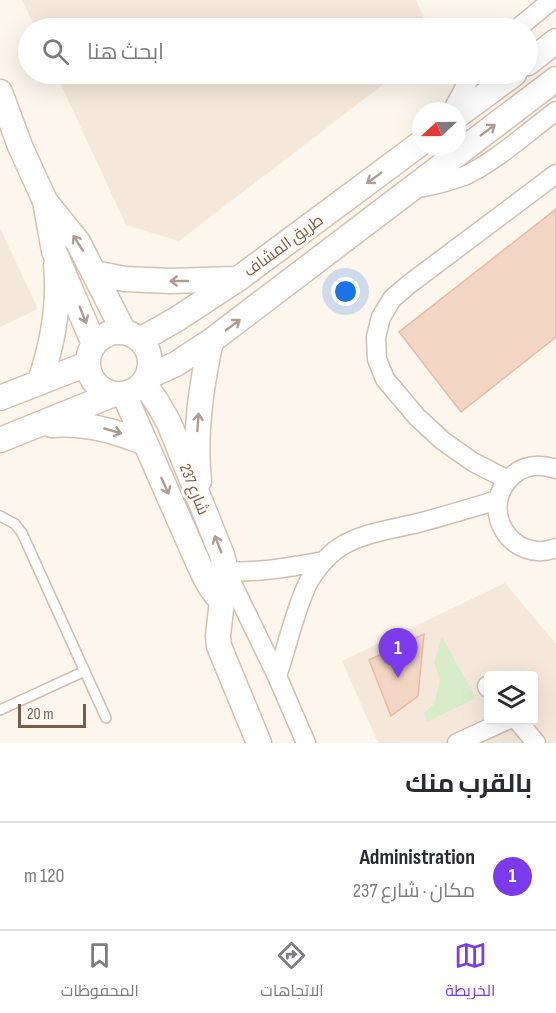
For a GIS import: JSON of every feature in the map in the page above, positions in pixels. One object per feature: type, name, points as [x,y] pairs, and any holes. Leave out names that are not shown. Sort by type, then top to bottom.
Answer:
[{"type":"street","points":[[530,18],[552,0]]},
{"type":"street","points":[[538,55],[556,41]]},
{"type":"street","name":"طريق المشاف","points":[[0,440],[132,387],[176,364],[211,341],[556,79]]},
{"type":"street","points":[[457,102],[467,84]]},
{"type":"street","points":[[466,109],[500,84]]},
{"type":"street","points":[[0,92],[20,146],[45,201],[54,251],[57,304],[49,356],[40,381]]},
{"type":"street","name":"طريق المشاف","points":[[409,190],[447,182],[465,175],[492,160],[556,111]]},
{"type":"street","name":"طريق المشاف","points":[[132,336],[171,322],[238,279],[412,150]]},
{"type":"street","points":[[508,480],[473,462],[443,441],[417,417],[385,379],[377,359],[376,338],[381,317],[392,299],[556,174]]},
{"type":"street","points":[[45,201],[78,242],[132,336],[145,346],[149,353],[150,361],[132,387],[104,391],[95,384],[89,374],[91,354],[54,251]]},
{"type":"street","points":[[94,273],[125,279],[170,281],[238,279]]},
{"type":"street","points":[[0,398],[40,381],[91,354],[108,334],[132,336]]},
{"type":"street","points":[[201,501],[197,448],[198,421],[211,341]]},
{"type":"street","name":"شارع 237","points":[[132,387],[145,443],[205,577],[216,596],[222,601]]},
{"type":"street","name":"شارع 237","points":[[132,387],[157,402],[169,423],[222,555],[226,571],[226,587],[222,601],[219,646],[259,743]]},
{"type":"street","points":[[37,426],[59,424],[92,427],[125,435],[145,443]]},
{"type":"street","points":[[555,550],[531,550],[512,541],[504,532],[497,511],[500,493],[516,472],[536,465],[556,469]]},
{"type":"street","points":[[277,676],[299,603],[310,579],[324,561],[340,547],[381,531],[498,500]]},
{"type":"street","points":[[306,743],[277,676],[226,571],[265,571],[324,561]]},
{"type":"street","points":[[457,743],[496,725]]},
{"type":"street","points":[[521,725],[536,743]]},
{"type":"lane","points":[[0,516],[15,524],[22,533],[106,718]]},
{"type":"lane","points":[[0,710],[85,671]]},
{"type":"shaded area","points":[[22,0],[416,0],[424,18],[30,18]]},
{"type":"shaded area","points":[[61,84],[384,84],[179,241],[126,225]]},
{"type":"shaded area","points":[[0,228],[38,309],[0,327]]},
{"type":"shaded area","points":[[505,583],[556,644],[556,743],[378,743],[342,661]]},
{"type":"green space","points":[[442,637],[476,698],[427,722],[424,713],[434,704],[440,681],[434,662]]},
{"type":"building","points":[[556,209],[556,337],[461,412],[399,332]]},
{"type":"building","points":[[424,634],[418,696],[391,716],[369,660]]},
{"type":"place","name":"Administration","points":[[398,678]]}]
